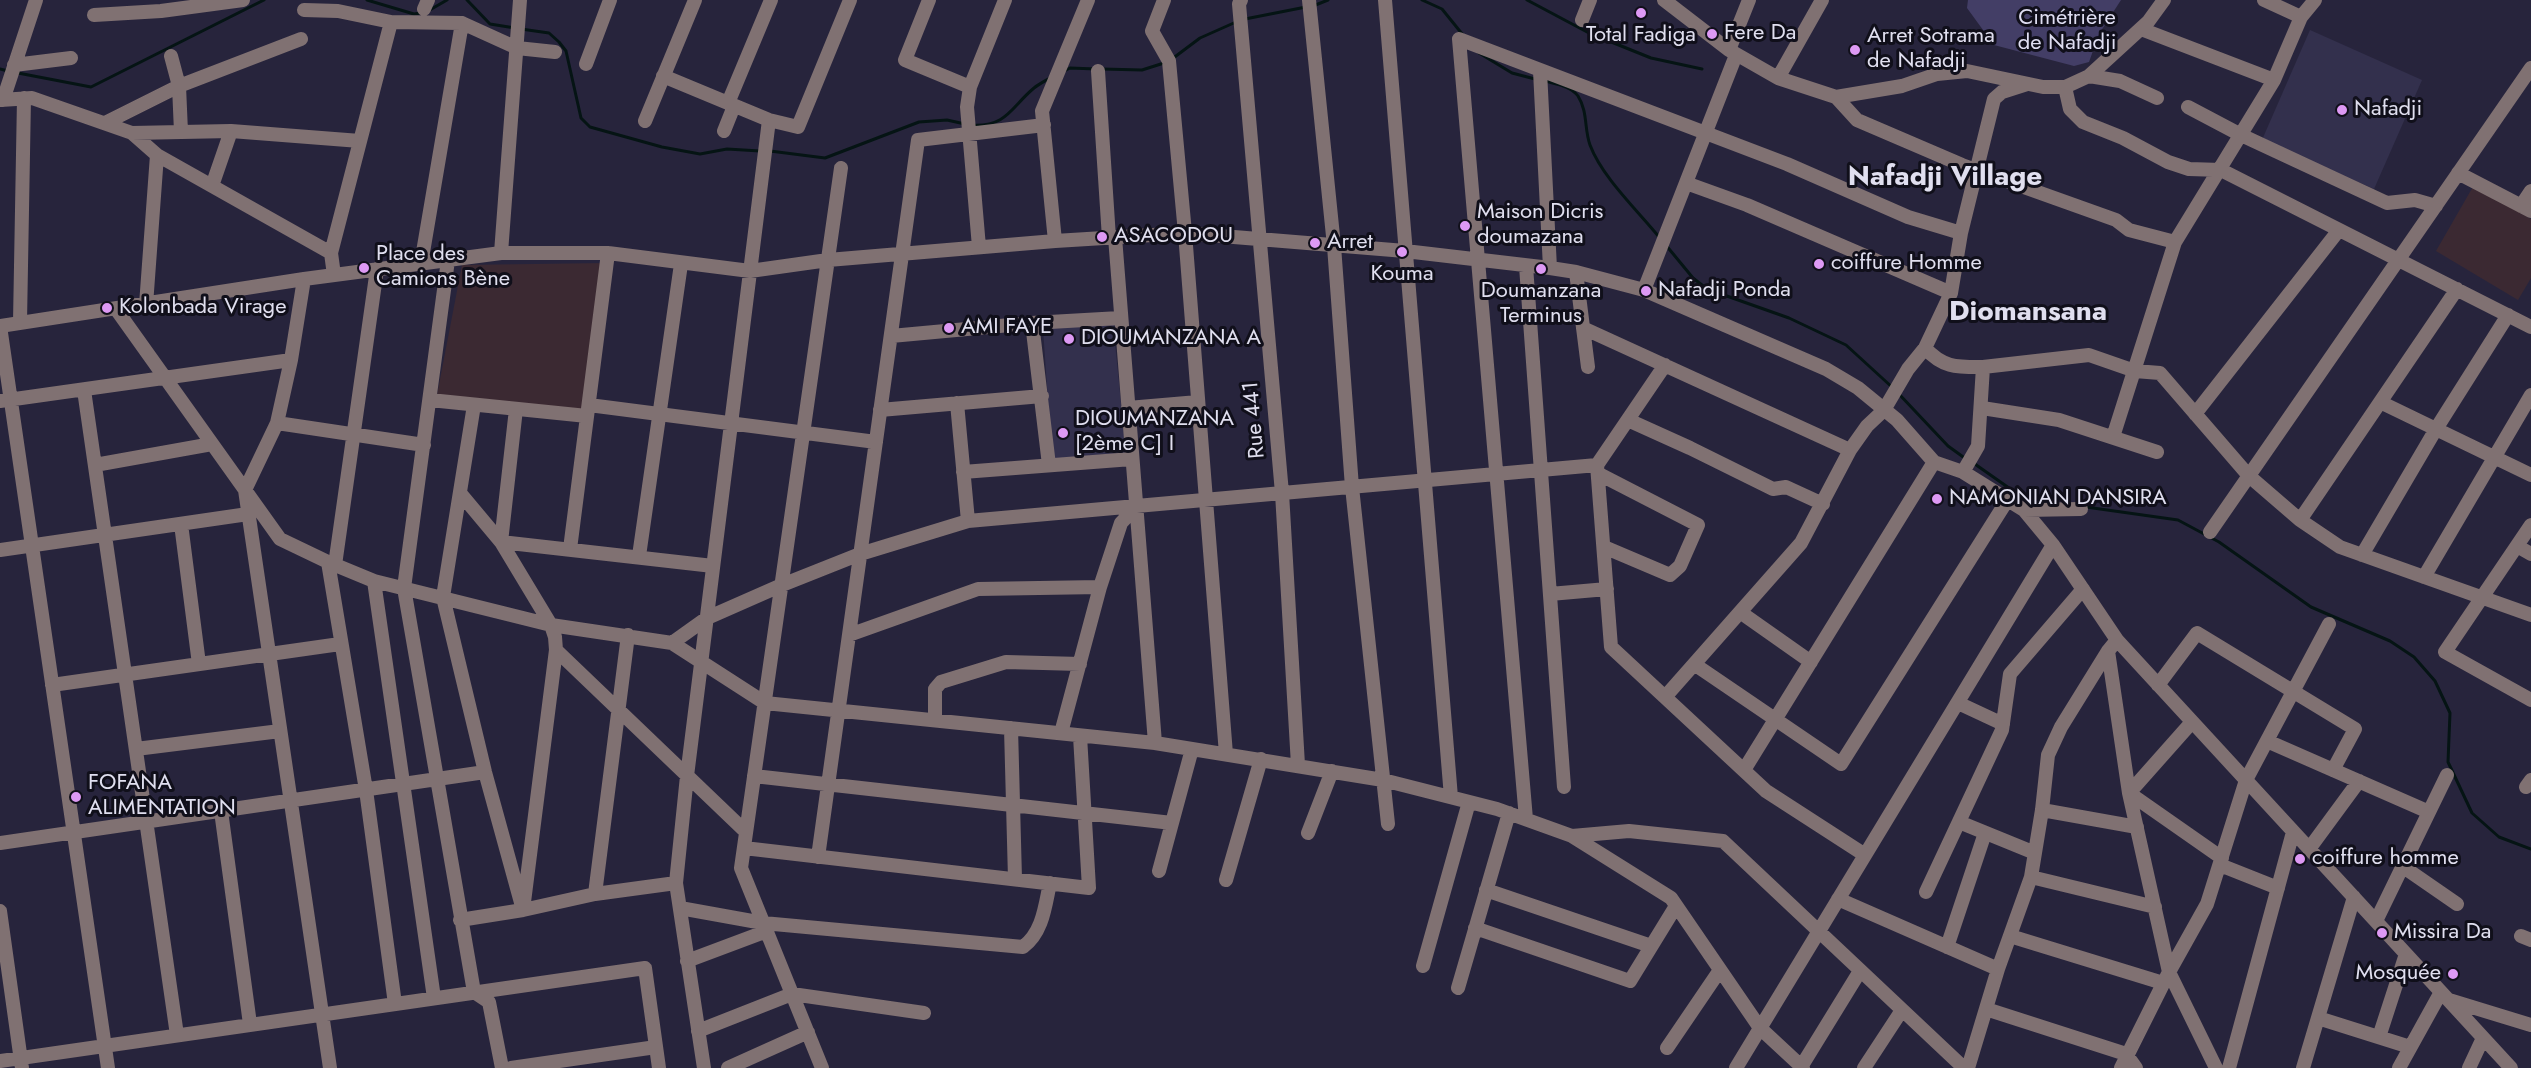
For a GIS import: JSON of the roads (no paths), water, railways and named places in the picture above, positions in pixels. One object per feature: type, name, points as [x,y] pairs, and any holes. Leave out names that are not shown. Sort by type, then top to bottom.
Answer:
[{"type":"street","points":[[36,0],[2,100],[32,98],[132,133],[157,155],[331,253]]},
{"type":"street","points":[[94,15],[161,11],[204,2],[243,0]]},
{"type":"street","points":[[501,253],[520,0]]},
{"type":"street","points":[[586,64],[610,0]]},
{"type":"street","points":[[645,121],[695,0]]},
{"type":"street","points":[[724,131],[731,104],[771,0]]},
{"type":"street","points":[[663,76],[769,120],[798,127],[850,0]]},
{"type":"street","points":[[929,0],[904,60],[970,87]]},
{"type":"street","points":[[979,247],[967,107],[970,87],[1005,0]]},
{"type":"street","points":[[1055,241],[1042,111],[1088,0]]},
{"type":"street","points":[[1164,0],[1152,31],[1169,61],[1185,233],[1226,754]]},
{"type":"street","name":"Rue 441","points":[[1241,0],[1239,4],[1282,493],[1298,765]]},
{"type":"street","points":[[1309,0],[1334,246],[1352,487],[1388,824]]},
{"type":"street","points":[[1384,0],[1451,797]]},
{"type":"street","points":[[1582,20],[1590,0]]},
{"type":"street","points":[[1666,0],[1732,52],[1778,78],[1836,97],[1902,86],[1937,74],[1967,71],[2043,87],[2065,87],[2089,76],[2141,29],[2164,0]]},
{"type":"street","points":[[1644,290],[1706,133],[1749,0]]},
{"type":"street","points":[[1778,78],[1822,0]]},
{"type":"street","points":[[2264,0],[2301,17]]},
{"type":"street","points":[[2113,437],[2175,242],[2274,80],[2301,17],[2315,0]]},
{"type":"street","points":[[304,10],[338,11],[391,22],[462,23],[518,48],[555,52]]},
{"type":"street","points":[[334,275],[331,253],[391,22]]},
{"type":"street","points":[[421,264],[462,23]]},
{"type":"street","points":[[2141,29],[2274,80]]},
{"type":"street","points":[[105,123],[179,86],[301,39]]},
{"type":"street","points":[[1526,819],[1459,39],[1805,171],[1908,217],[1961,233]]},
{"type":"street","points":[[171,56],[179,86],[181,132]]},
{"type":"street","points":[[14,65],[71,58]]},
{"type":"street","points":[[2211,532],[2531,68]]},
{"type":"street","points":[[1098,71],[1137,506],[1155,743]]},
{"type":"street","points":[[1540,71],[1550,268]]},
{"type":"street","points":[[2089,76],[2120,81],[2157,98]]},
{"type":"street","points":[[1665,697],[1801,543],[1850,450],[1867,426],[1884,410],[1908,369],[1924,348],[1951,293],[1961,233],[1994,99],[2002,92],[2027,84]]},
{"type":"street","points":[[2065,87],[2070,109],[2083,122],[2122,138],[2168,162],[2189,169],[2221,170],[2530,325]]},
{"type":"street","points":[[1836,97],[1857,120],[1962,165],[2116,220],[2129,230],[2175,242]]},
{"type":"street","points":[[20,322],[24,98]]},
{"type":"street","points":[[2188,107],[2241,135],[2387,203],[2415,200],[2436,206]]},
{"type":"street","points":[[704,1068],[676,883],[687,776],[769,120]]},
{"type":"street","points":[[818,857],[918,140],[969,132],[1044,125]]},
{"type":"street","points":[[132,133],[231,131],[360,141]]},
{"type":"street","points":[[212,186],[231,131]]},
{"type":"street","points":[[146,305],[157,155]]},
{"type":"street","points":[[823,1068],[741,868],[841,168]]},
{"type":"street","points":[[2458,173],[2526,208],[2531,191]]},
{"type":"street","points":[[1686,183],[1747,206],[1951,293]]},
{"type":"street","points":[[2195,414],[2339,230]]},
{"type":"street","points":[[108,1068],[32,546],[5,401],[0,326],[304,279],[501,253],[608,253],[750,271],[828,260],[1055,241],[1185,233],[1405,251],[1576,272],[1644,290],[1826,369],[1858,388],[1897,420],[1934,462],[1963,472],[2024,510],[2053,545],[2117,640],[2511,1068]]},
{"type":"street","points":[[570,549],[608,253]]},
{"type":"street","points":[[448,260],[405,588],[474,992],[489,1002],[502,1068]]},
{"type":"street","points":[[639,556],[681,264]]},
{"type":"street","points":[[1526,266],[1563,787]]},
{"type":"street","points":[[377,269],[354,434],[331,564],[340,644],[366,790],[395,1004]]},
{"type":"street","points":[[1576,272],[1588,367]]},
{"type":"street","points":[[304,279],[291,360],[277,423],[245,490],[330,1068]]},
{"type":"street","points":[[2300,520],[2457,289]]},
{"type":"street","points":[[116,309],[280,539],[331,564],[374,581],[551,625],[672,643],[765,702],[1155,743],[1383,780],[1509,813],[1572,836],[1671,898],[1760,1028],[1798,1066],[1860,971]]},
{"type":"street","points":[[2362,555],[2436,429],[2508,315]]},
{"type":"street","points":[[891,336],[1032,323],[1120,318]]},
{"type":"street","points":[[1032,323],[1049,465]]},
{"type":"street","points":[[1583,328],[1850,450]]},
{"type":"street","points":[[1924,348],[1936,360],[1956,367],[1983,367],[2090,355],[2135,371],[2160,373],[2249,476],[2300,520],[2340,547],[2531,615]]},
{"type":"street","points":[[5,401],[291,360]]},
{"type":"street","points":[[1665,365],[1598,469],[1611,647],[1766,791],[1865,855]]},
{"type":"street","points":[[1963,472],[1978,446],[1983,367]]},
{"type":"street","points":[[84,390],[177,1035]]},
{"type":"street","points":[[2424,577],[2531,395]]},
{"type":"street","points":[[880,411],[1042,396]]},
{"type":"street","points":[[430,400],[516,409],[659,414],[876,442]]},
{"type":"street","points":[[1128,408],[1198,402]]},
{"type":"street","points":[[2380,402],[2531,475]]},
{"type":"street","points":[[957,403],[968,521]]},
{"type":"street","points":[[474,405],[443,597],[485,772],[524,910]]},
{"type":"street","points":[[1982,408],[2059,420],[2157,452]]},
{"type":"street","points":[[501,543],[516,409]]},
{"type":"street","points":[[1628,420],[1773,489],[1786,487],[1823,504]]},
{"type":"street","points":[[277,423],[424,445]]},
{"type":"street","points":[[95,465],[212,444]]},
{"type":"street","points":[[963,472],[1132,459]]},
{"type":"street","points":[[1744,770],[1934,462]]},
{"type":"street","points":[[672,643],[707,618],[782,585],[860,554],[968,521],[1541,470],[1598,469],[1698,525],[1680,566],[1670,575],[1604,547]]},
{"type":"street","points":[[460,493],[501,543],[551,625],[555,637],[556,650],[524,910]]},
{"type":"street","points":[[1695,664],[1841,764],[2008,500]]},
{"type":"street","points":[[1061,734],[1100,587],[1121,524],[1137,506]]},
{"type":"street","points":[[2024,510],[2081,509]]},
{"type":"street","points":[[0,550],[248,514]]},
{"type":"street","points":[[181,524],[199,664]]},
{"type":"street","points":[[2531,525],[2445,652],[2531,700]]},
{"type":"street","points":[[501,543],[639,556],[713,566]]},
{"type":"street","points":[[1736,1068],[1817,930],[2053,545]]},
{"type":"street","points":[[2517,546],[2531,554]]},
{"type":"street","points":[[374,581],[434,998]]},
{"type":"street","points":[[849,635],[978,589],[1100,587]]},
{"type":"street","points":[[1550,594],[1607,589]]},
{"type":"street","points":[[1926,892],[2003,724],[2010,674],[2083,589]]},
{"type":"street","points":[[1740,612],[1811,662]]},
{"type":"street","points":[[2121,1068],[2166,977],[2207,904],[2246,780],[2329,624]]},
{"type":"street","points":[[2158,685],[2198,633],[2355,729],[2333,770]]},
{"type":"street","points":[[595,894],[628,635]]},
{"type":"street","points":[[1572,836],[1629,831],[1723,841],[1966,1068],[2031,877],[2048,755],[2061,727],[2117,640]]},
{"type":"street","points":[[52,685],[340,644]]},
{"type":"street","points":[[556,650],[746,832]]},
{"type":"street","points":[[2108,651],[2129,793],[2154,907],[2166,977],[2216,1068]]},
{"type":"street","points":[[935,720],[935,689],[941,682],[1006,662],[1080,664]]},
{"type":"street","points":[[1958,703],[2003,724]]},
{"type":"street","points":[[2129,793],[2192,722]]},
{"type":"street","points":[[1011,728],[1015,879]]},
{"type":"street","points":[[136,749],[280,731]]},
{"type":"street","points":[[744,848],[1089,888],[1080,736]]},
{"type":"street","points":[[2267,741],[2429,812]]},
{"type":"street","points":[[1159,871],[1192,749]]},
{"type":"street","points":[[1226,880],[1261,759]]},
{"type":"street","points":[[1308,833],[1332,771]]},
{"type":"street","points":[[0,843],[485,772]]},
{"type":"street","points":[[2376,921],[2447,775]]},
{"type":"street","points":[[754,776],[1172,822]]},
{"type":"street","points":[[2309,849],[2359,781]]},
{"type":"street","points":[[2129,793],[2221,862],[2278,888]]},
{"type":"street","points":[[1423,966],[1469,802]]},
{"type":"street","points":[[2042,810],[2137,827]]},
{"type":"street","points":[[221,811],[250,1024]]},
{"type":"street","points":[[1458,988],[1509,813]]},
{"type":"street","points":[[1959,822],[2035,854]]},
{"type":"street","points":[[2229,1068],[2293,831]]},
{"type":"street","points":[[1947,947],[1985,833]]},
{"type":"street","points":[[2402,866],[2457,904]]},
{"type":"street","points":[[2031,877],[2154,907]]},
{"type":"street","points":[[460,920],[524,910],[595,894],[676,883]]},
{"type":"street","points":[[680,908],[765,927],[1023,947],[1031,941],[1039,928],[1050,883]]},
{"type":"street","points":[[1486,890],[1651,946]]},
{"type":"street","points":[[2303,1068],[2354,897]]},
{"type":"street","points":[[1838,899],[1998,969]]},
{"type":"street","points":[[1475,928],[1630,981],[1676,906]]},
{"type":"street","points":[[0,911],[22,1063]]},
{"type":"street","points":[[687,961],[765,927]]},
{"type":"street","points":[[2010,936],[2166,977]]},
{"type":"street","points":[[2379,1037],[2406,954]]},
{"type":"street","points":[[0,1061],[22,1063],[104,1046],[645,968],[659,1068]]},
{"type":"street","points":[[1667,1048],[1720,969]]},
{"type":"street","points":[[698,1031],[792,994],[924,1013]]},
{"type":"street","points":[[2444,996],[2531,1025]]},
{"type":"street","points":[[2399,1068],[2410,1047],[2444,996]]},
{"type":"street","points":[[1986,1009],[2126,1054],[2136,1068]]},
{"type":"street","points":[[1864,1068],[1902,1010]]},
{"type":"street","points":[[2318,1017],[2410,1047]]},
{"type":"street","points":[[729,1068],[808,1032]]},
{"type":"street","points":[[2469,1068],[2483,1038]]},
{"type":"street","points":[[511,1068],[656,1047]]},
{"type":"waterway","points":[[18,73],[91,87],[264,0]]},
{"type":"waterway","points":[[367,0],[414,14],[421,13]]},
{"type":"waterway","points":[[428,11],[447,0]]},
{"type":"waterway","points":[[467,0],[490,24],[515,28]]},
{"type":"waterway","points":[[1313,6],[1328,0]]},
{"type":"waterway","points":[[1422,0],[1442,9],[1463,35]]},
{"type":"waterway","points":[[1527,0],[1589,33],[1651,58],[1702,69]]},
{"type":"waterway","points":[[1245,19],[1306,7]]},
{"type":"waterway","points":[[1172,59],[1200,38],[1236,22]]},
{"type":"waterway","points":[[521,29],[549,33],[566,51],[581,118],[590,127],[662,147],[700,154],[727,149],[760,151]]},
{"type":"waterway","points":[[1479,53],[1512,73],[1535,79]]},
{"type":"waterway","points":[[1102,69],[1142,70],[1164,63]]},
{"type":"waterway","points":[[1064,71],[1070,68],[1096,69]]},
{"type":"waterway","points":[[0,69],[8,71]]},
{"type":"waterway","points":[[972,125],[984,125],[1001,119],[1034,88],[1050,78]]},
{"type":"waterway","points":[[1545,81],[1567,88],[1578,96],[1583,108],[1588,139],[1596,157],[1611,181],[1659,237]]},
{"type":"waterway","points":[[770,151],[825,158],[919,122],[947,120],[965,124]]},
{"type":"waterway","points":[[1665,244],[1693,278],[1707,289],[1789,318],[1846,345],[1893,388]]},
{"type":"waterway","points":[[1898,393],[1948,446],[1966,459]]},
{"type":"waterway","points":[[1972,462],[2009,488],[2047,505]]},
{"type":"waterway","points":[[2086,507],[2178,520],[2219,542],[2311,607],[2390,641],[2414,657],[2435,681],[2450,713],[2448,762],[2472,813],[2499,837],[2531,849]]},
{"type":"place","name":"Total Fadiga","points":[[1641,13]]},
{"type":"place","name":"Fere Da","points":[[1712,34]]},
{"type":"place","name":"Arret Sotrama de Nafadji","points":[[1855,50]]},
{"type":"place","name":"Nafadji","points":[[2342,110]]},
{"type":"place","name":"Maison Dicris doumazana","points":[[1465,226]]},
{"type":"place","name":"ASACODOU","points":[[1102,237]]},
{"type":"place","name":"Arret","points":[[1315,243]]},
{"type":"place","name":"Kouma","points":[[1402,252]]},
{"type":"place","name":"coiffure Homme","points":[[1819,264]]},
{"type":"place","name":"Place des Camions Bène","points":[[364,268]]},
{"type":"place","name":"Doumanzana Terminus","points":[[1541,269]]},
{"type":"place","name":"Nafadji Ponda","points":[[1646,291]]},
{"type":"place","name":"Kolonbada Virage","points":[[107,308]]},
{"type":"place","name":"AMI FAYE","points":[[949,328]]},
{"type":"place","name":"DIOUMANZANA A","points":[[1069,339]]},
{"type":"place","name":"DIOUMANZANA [2ème C] I","points":[[1063,433]]},
{"type":"place","name":"NAMONIAN DANSIRA","points":[[1937,499]]},
{"type":"place","name":"FOFANA ALIMENTATION","points":[[76,797]]},
{"type":"place","name":"coiffure homme","points":[[2300,859]]},
{"type":"place","name":"Missira Da","points":[[2382,933]]},
{"type":"place","name":"Mosquée","points":[[2453,974]]},
{"type":"district","name":"Nafadji Village","points":[[1945,178]]},
{"type":"district","name":"Diomansana","points":[[2028,313]]},
{"type":"park label","name":"Cimétrière de Nafadji","points":[[2067,32]]}]
